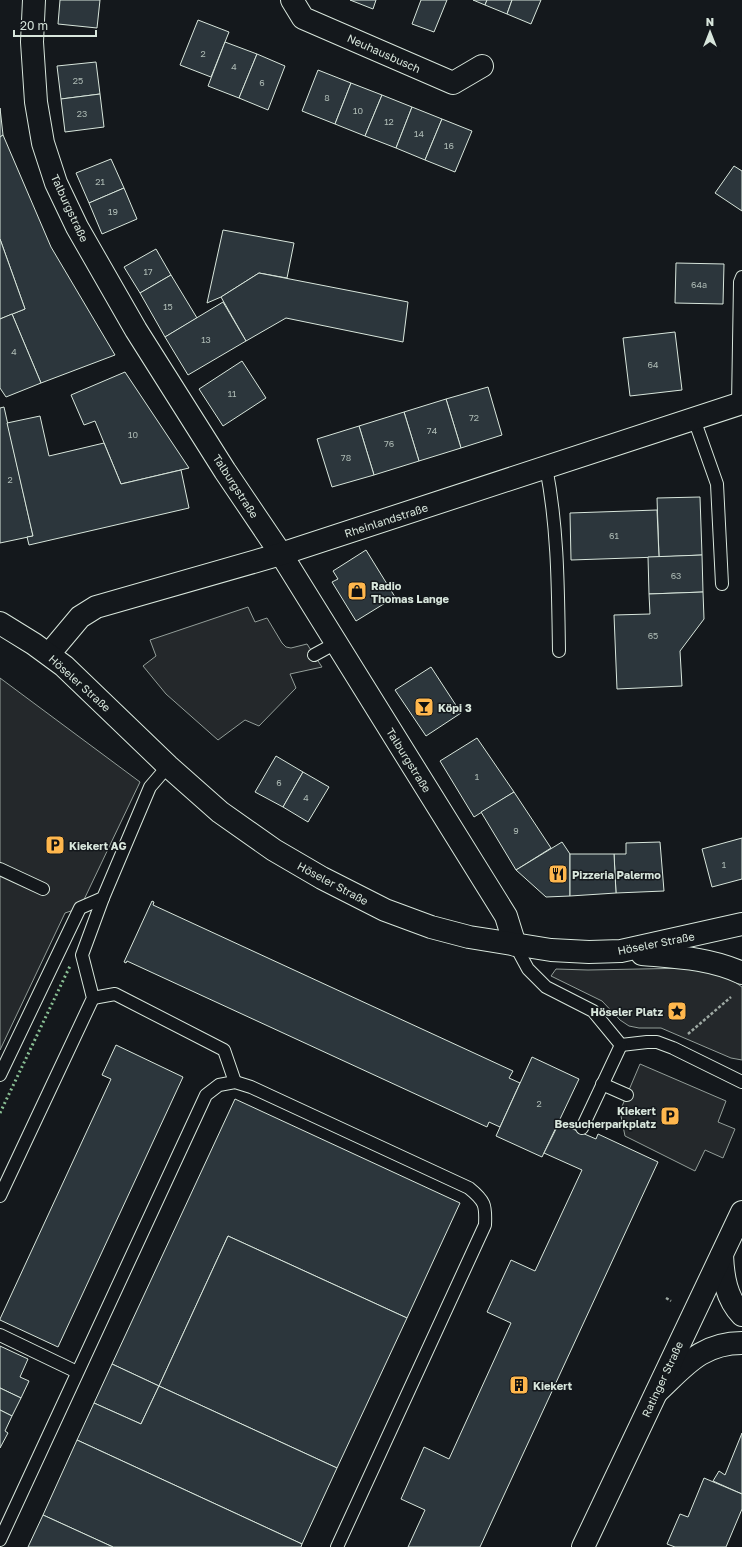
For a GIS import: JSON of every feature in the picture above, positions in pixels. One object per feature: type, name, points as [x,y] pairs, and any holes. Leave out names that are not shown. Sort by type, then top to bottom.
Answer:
[{"type":"street","name":"Talburgstraße","points":[[34,0],[32,42],[36,102],[43,143],[56,183],[76,227],[136,330],[225,471],[281,554],[506,916],[515,945]]},
{"type":"street","name":"Neuhausbusch","points":[[292,0],[303,18],[453,83],[482,66]]},
{"type":"street","name":"Rheinlandstraße","points":[[49,654],[80,617],[96,607],[281,554],[740,404]]},
{"type":"street","name":"Höseler Straße","points":[[0,623],[49,654],[104,703],[168,766],[220,812],[274,850],[322,878],[385,910],[431,927],[469,937],[551,950],[589,952],[621,951],[742,924]]},
{"type":"street","points":[[621,951],[701,960],[728,966],[742,973]]},
{"type":"street","name":"Ratinger Straße","points":[[583,1547],[742,1212]]},
{"type":"street","points":[[722,1255],[726,1288],[731,1300],[742,1315]]},
{"type":"street","points":[[656,1393],[696,1355],[707,1349],[732,1342],[742,1342]]},
{"type":"lane","name":"Rheinlandstraße","points":[[740,404],[740,282],[742,277]]},
{"type":"lane","points":[[694,419],[717,484],[722,584]]},
{"type":"lane","points":[[546,467],[556,535],[559,651]]},
{"type":"lane","points":[[314,655],[336,643]]},
{"type":"lane","points":[[0,1196],[93,998],[82,954],[103,898],[150,786],[168,766]]},
{"type":"lane","points":[[0,869],[43,889]]},
{"type":"lane","points":[[0,1075],[80,908],[103,898]]},
{"type":"lane","points":[[515,945],[528,969],[546,987],[593,1012],[621,1045]]},
{"type":"lane","points":[[93,998],[115,994],[224,1050],[235,1082]]},
{"type":"lane","points":[[621,1045],[656,1042],[672,1048],[742,1082]]},
{"type":"lane","points":[[582,1128],[621,1045]]},
{"type":"lane","points":[[0,1540],[206,1095],[219,1085],[235,1082],[258,1090],[469,1188],[482,1198],[486,1210],[485,1226],[337,1547]]},
{"type":"lane","points":[[602,1084],[627,1095]]},
{"type":"lane","points":[[0,1335],[77,1372]]},
{"type":"path","points":[[672,1048],[734,993]]},
{"type":"shaded area","points":[[248,607],[255,622],[267,618],[286,647],[291,648],[307,644],[322,667],[290,674],[296,688],[259,726],[245,720],[218,740],[166,694],[143,666],[156,656],[150,640]]},
{"type":"shaded area","name":"Kiekert AG","points":[[0,678],[140,782],[80,908],[65,913],[0,1050]]},
{"type":"shaded area","name":"Höseler Platz","points":[[692,968],[729,978],[742,987],[742,1060],[731,1058],[661,1028],[639,1028],[629,1026],[620,1020],[602,1001],[551,976],[556,969],[588,970]]},
{"type":"shaded area","name":"Kiekert Besucherparkplatz","points":[[640,1064],[726,1101],[718,1122],[735,1129],[723,1158],[705,1150],[695,1171],[625,1136],[620,1111]]},
{"type":"building","points":[[60,0],[100,0],[97,28],[58,24]]},
{"type":"building","points":[[350,0],[376,0],[373,9]]},
{"type":"building","points":[[421,0],[447,0],[434,32],[412,24]]},
{"type":"building","points":[[473,0],[487,0],[485,5]]},
{"type":"building","points":[[487,0],[512,0],[507,14],[485,5]]},
{"type":"building","points":[[512,0],[541,0],[531,24],[507,14]]},
{"type":"building","points":[[198,20],[229,32],[211,77],[180,65]]},
{"type":"building","points":[[225,42],[257,54],[239,98],[208,86]]},
{"type":"building","points":[[257,54],[285,66],[268,110],[239,98]]},
{"type":"building","points":[[96,62],[100,94],[61,99],[57,66]]},
{"type":"building","points":[[318,70],[351,83],[335,124],[302,111]]},
{"type":"building","points":[[351,83],[382,95],[365,136],[335,124]]},
{"type":"building","points":[[100,94],[104,127],[65,132],[61,99]]},
{"type":"building","points":[[382,95],[412,107],[396,148],[365,136]]},
{"type":"building","points":[[412,107],[442,119],[425,160],[396,148]]},
{"type":"building","points":[[0,108],[3,135],[0,137]]},
{"type":"building","points":[[442,119],[472,131],[455,172],[425,160]]},
{"type":"building","points":[[3,135],[51,247],[115,355],[41,383],[12,314],[25,309],[0,239],[0,137]]},
{"type":"building","points":[[111,159],[124,188],[89,203],[76,173]]},
{"type":"building","points":[[734,166],[742,171],[742,211],[715,193]]},
{"type":"building","points":[[124,188],[137,219],[102,234],[89,203]]},
{"type":"building","points":[[223,230],[294,243],[287,278],[259,273],[221,297],[207,303]]},
{"type":"building","points":[[0,239],[25,309],[0,319]]},
{"type":"building","points":[[156,249],[171,275],[140,293],[124,267]]},
{"type":"building","points":[[676,263],[724,264],[723,304],[675,303]]},
{"type":"building","points":[[259,273],[408,302],[403,342],[286,318],[246,341],[221,297]]},
{"type":"building","points":[[171,275],[197,318],[165,337],[140,293]]},
{"type":"building","points":[[223,302],[246,341],[188,375],[165,337]]},
{"type":"building","points":[[12,314],[41,383],[6,397],[0,388],[0,319]]},
{"type":"building","points":[[675,332],[682,390],[630,396],[623,338]]},
{"type":"building","points":[[242,361],[266,398],[223,426],[199,389]]},
{"type":"building","points":[[125,372],[189,468],[121,484],[95,421],[84,425],[71,395]]},
{"type":"building","points":[[488,387],[502,435],[461,448],[446,399]]},
{"type":"building","points":[[446,399],[461,448],[419,461],[404,412]]},
{"type":"building","points":[[4,407],[33,536],[0,543],[0,408]]},
{"type":"building","points":[[404,412],[419,461],[374,475],[359,426]]},
{"type":"building","points":[[40,416],[49,456],[104,443],[121,484],[181,470],[189,508],[29,545],[27,537],[33,536],[7,423]]},
{"type":"building","points":[[359,426],[374,475],[332,487],[317,439]]},
{"type":"building","points":[[700,497],[702,555],[659,557],[657,498]]},
{"type":"building","points":[[657,510],[659,557],[571,560],[570,513]]},
{"type":"building","points":[[366,550],[395,597],[356,621],[332,582],[338,579],[333,571]]},
{"type":"building","points":[[702,555],[703,592],[649,594],[648,557]]},
{"type":"building","points":[[703,592],[704,619],[680,651],[682,686],[617,689],[614,615],[650,614],[649,594]]},
{"type":"building","points":[[431,667],[461,713],[426,736],[395,690]]},
{"type":"building","points":[[477,738],[514,792],[474,817],[440,761]]},
{"type":"building","points":[[276,756],[303,772],[283,807],[255,792]]},
{"type":"building","points":[[303,772],[329,787],[308,822],[283,807]]},
{"type":"building","points":[[514,792],[551,848],[516,870],[481,812]]},
{"type":"building","points":[[742,838],[742,879],[712,887],[702,849]]},
{"type":"building","points":[[562,842],[570,854],[570,896],[546,897],[516,870]]},
{"type":"building","points":[[660,842],[664,891],[616,893],[614,854],[626,854],[626,843]]},
{"type":"building","points":[[570,854],[614,854],[616,893],[570,896]]},
{"type":"building","points":[[152,901],[154,902],[153,905],[513,1071],[509,1078],[520,1083],[500,1127],[489,1122],[487,1127],[127,961],[126,963],[124,962]]},
{"type":"building","points":[[116,1045],[183,1077],[58,1347],[0,1319],[111,1079],[102,1075]]},
{"type":"building","points":[[532,1057],[579,1079],[542,1157],[496,1136]]},
{"type":"building","points":[[235,1099],[460,1203],[407,1318],[228,1236],[159,1386],[112,1364]]},
{"type":"building","name":"Kiekert","points":[[559,1123],[596,1139],[598,1134],[658,1162],[480,1547],[408,1547],[425,1510],[401,1499],[424,1447],[449,1459],[511,1323],[487,1312],[511,1260],[535,1271],[582,1170],[544,1153]]},
{"type":"building","points":[[228,1236],[407,1318],[337,1468],[159,1386]]},
{"type":"building","points":[[0,1346],[28,1359],[20,1377],[29,1381],[21,1398],[0,1388]]},
{"type":"building","points":[[112,1364],[159,1386],[141,1424],[94,1403]]},
{"type":"building","points":[[159,1386],[337,1468],[302,1544],[77,1440],[94,1403],[141,1424]]},
{"type":"building","points":[[0,1388],[21,1398],[12,1416],[0,1410]]},
{"type":"building","points":[[0,1410],[12,1416],[5,1431],[8,1433],[0,1448]]},
{"type":"building","points":[[742,1433],[742,1494],[713,1481],[719,1471],[725,1475]]},
{"type":"building","points":[[77,1440],[302,1544],[301,1547],[113,1547],[43,1515]]},
{"type":"building","points":[[704,1478],[742,1494],[742,1509],[726,1547],[675,1547],[667,1544],[680,1514],[688,1517]]},
{"type":"building","points":[[43,1515],[113,1547],[28,1547]]},
{"type":"hedge","points":[[0,1113],[70,966]]},
{"type":"place","name":"Radio Thomas Lange","points":[[357,591]]},
{"type":"place","name":"Köpi 3","points":[[424,707]]},
{"type":"place","name":"Kiekert AG","points":[[55,845]]},
{"type":"place","name":"Pizzeria Palermo","points":[[558,874]]},
{"type":"place","name":"Höseler Platz","points":[[677,1011]]},
{"type":"place","name":"Kiekert Besucherparkplatz","points":[[670,1116]]},
{"type":"place","name":"Kiekert","points":[[519,1385]]}]
